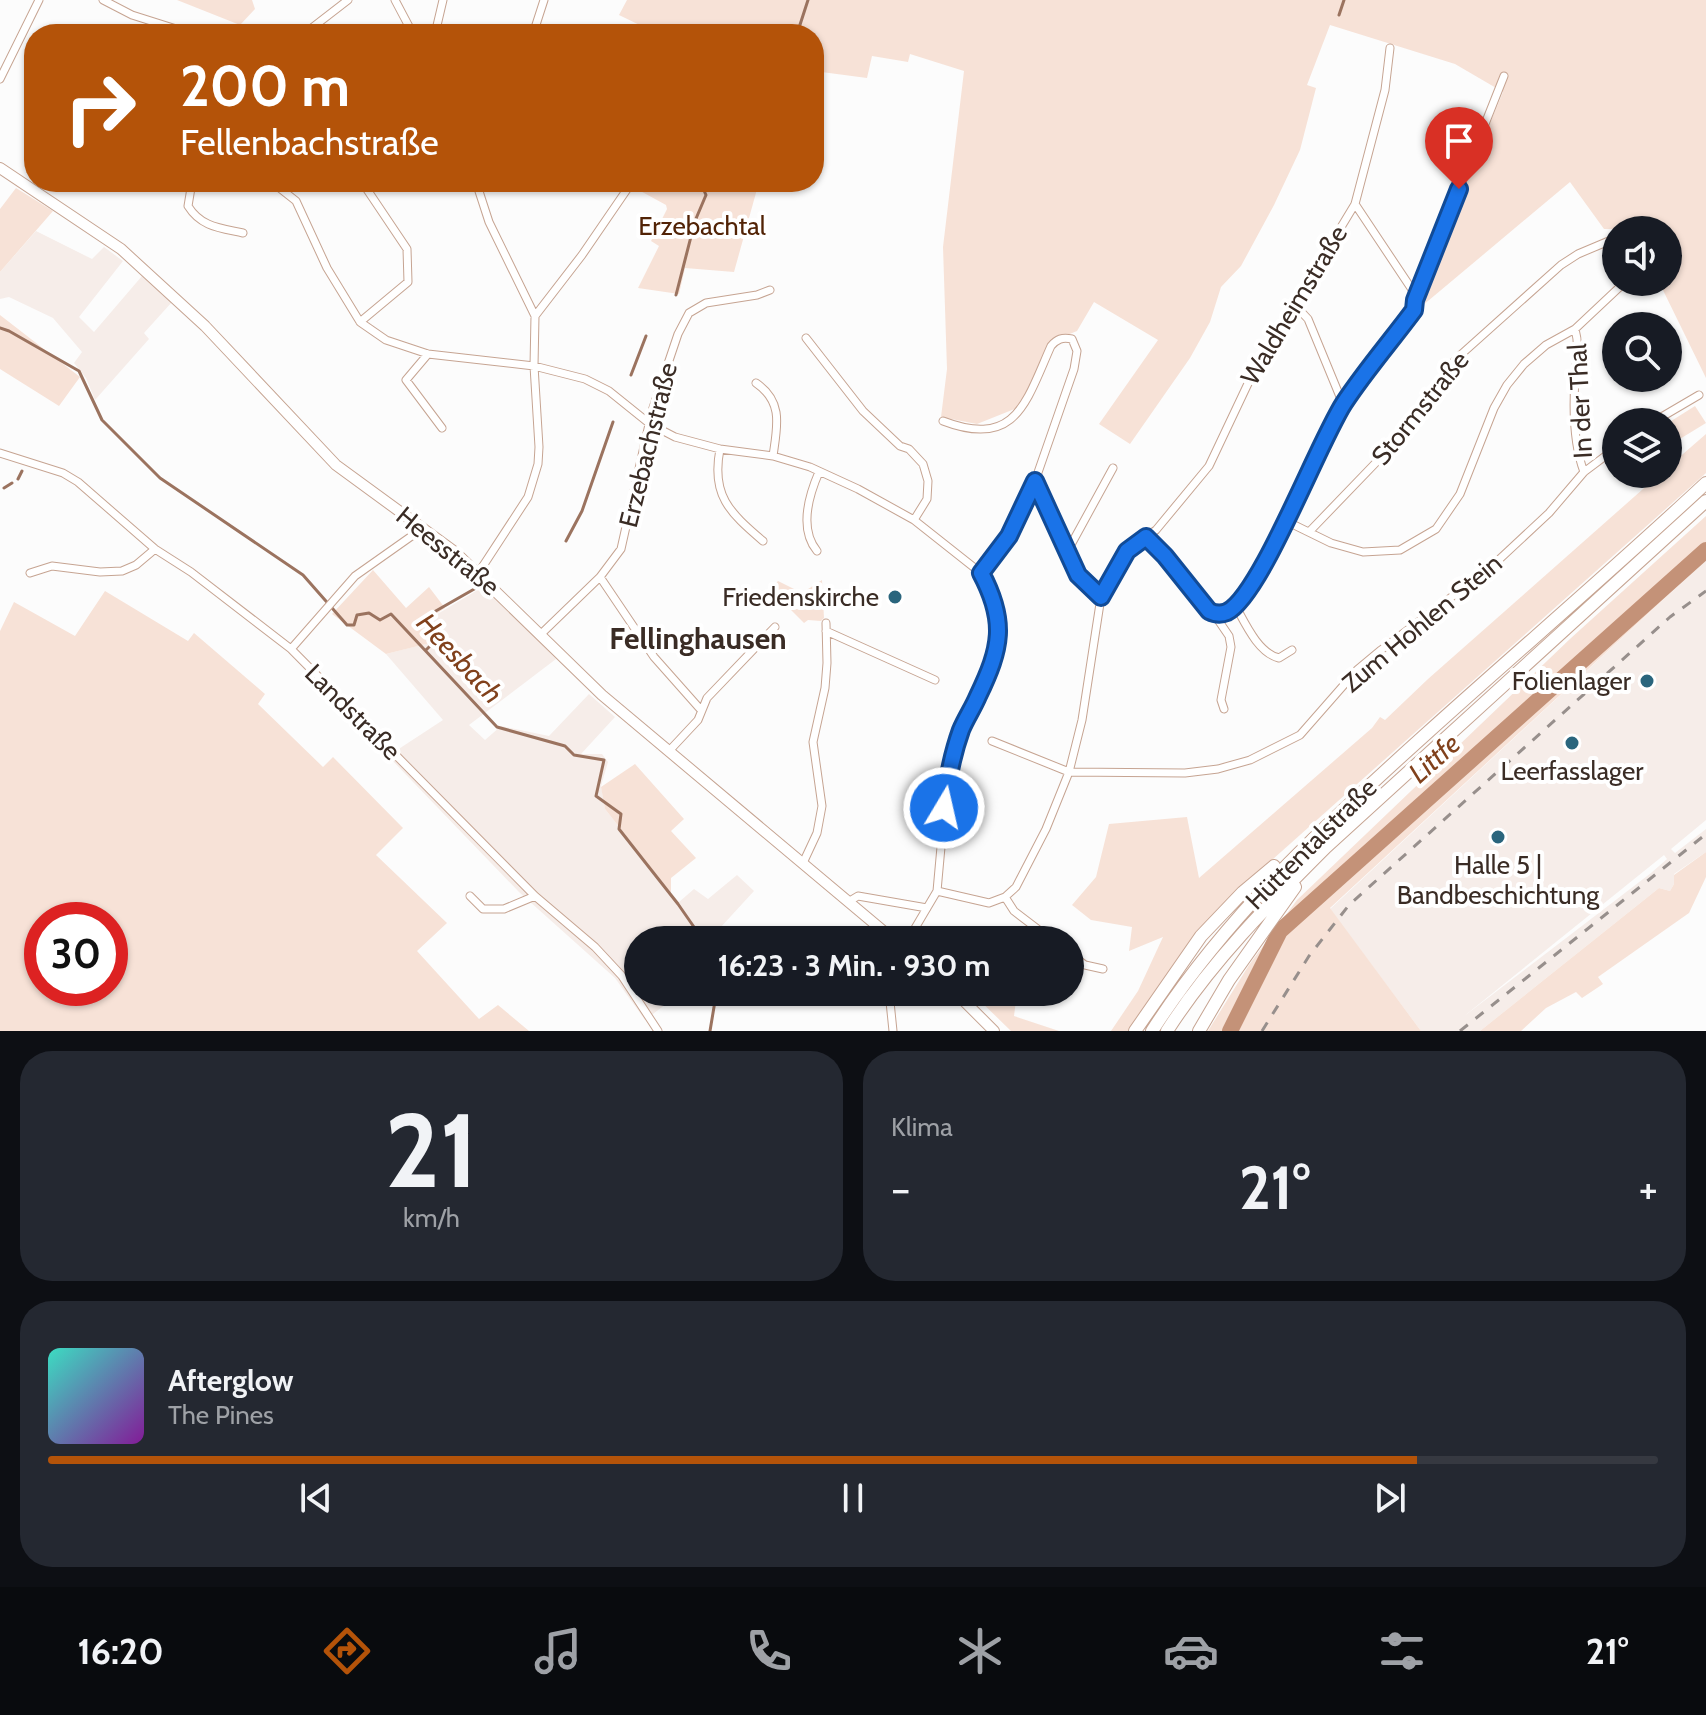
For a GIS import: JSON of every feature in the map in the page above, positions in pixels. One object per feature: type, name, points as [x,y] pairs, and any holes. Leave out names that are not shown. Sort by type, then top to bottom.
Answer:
[{"type":"highway","name":"Hüttentalstraße","points":[[1152,1031],[1201,959],[1267,884],[1329,821],[1612,571],[1706,483]]},
{"type":"highway","name":"Hüttentalstraße","points":[[1167,1031],[1211,969],[1326,847],[1706,501]]},
{"type":"highway","points":[[1135,1031],[1201,936],[1221,913],[1329,821]]},
{"type":"highway","points":[[1199,1031],[1251,947],[1326,847]]},
{"type":"main road","name":"Heesstraße","points":[[0,168],[24,184]]},
{"type":"main road","name":"Heesstraße","points":[[35,192],[131,257],[205,326],[336,465],[479,572],[602,695],[877,926]]},
{"type":"main road","points":[[969,1006],[994,1031]]},
{"type":"street","points":[[27,24],[39,0]]},
{"type":"street","points":[[103,0],[132,15],[160,24]]},
{"type":"street","points":[[317,24],[348,0]]},
{"type":"street","points":[[395,0],[408,24]]},
{"type":"street","points":[[437,24],[443,0]]},
{"type":"street","points":[[536,24],[544,0]]},
{"type":"street","points":[[0,79],[24,30]]},
{"type":"street","name":"Waldheimstraße","points":[[1101,597],[1127,551],[1164,521],[1209,466],[1240,396],[1355,204],[1385,90],[1390,48]]},
{"type":"street","points":[[1214,614],[1227,612],[1253,581],[1343,404],[1414,310],[1415,300],[1504,76]]},
{"type":"street","points":[[190,192],[188,206],[192,213],[210,226],[243,233]]},
{"type":"street","points":[[285,192],[296,201],[327,268],[360,322],[386,340],[428,354],[534,366],[596,383],[650,424],[675,437],[720,449],[773,456],[819,472],[914,520],[981,573],[997,610],[999,643],[978,697],[961,729],[947,781],[937,891],[916,926]]},
{"type":"street","points":[[360,322],[408,282],[407,249],[369,192]]},
{"type":"street","points":[[479,572],[520,509],[534,480],[539,447],[534,366],[535,316],[489,222],[481,192]]},
{"type":"street","points":[[535,316],[625,192]]},
{"type":"street","points":[[1355,204],[1413,291],[1415,300]]},
{"type":"street","name":"Stormstraße","points":[[1309,532],[1319,518],[1388,450],[1456,359],[1561,265],[1602,244]]},
{"type":"street","name":"Erzebachstraße","points":[[541,634],[600,577],[621,549],[650,424],[678,334],[689,313],[706,303],[770,290]]},
{"type":"street","points":[[1286,521],[1346,549],[1363,552],[1400,550],[1418,542],[1436,529],[1460,494],[1494,408],[1507,385],[1524,364],[1546,345],[1575,329],[1610,296]]},
{"type":"street","points":[[1293,303],[1308,319],[1343,404]]},
{"type":"street","name":"In der Thal","points":[[1575,329],[1579,346],[1575,374],[1575,420],[1578,457],[1584,472]]},
{"type":"street","points":[[943,421],[979,430],[1004,424],[1015,417],[1027,399],[1055,341],[1064,337],[1072,339],[1077,351],[1074,369],[1035,481],[1009,536],[981,573]]},
{"type":"street","points":[[806,338],[863,411],[923,464],[929,488],[927,499],[914,520]]},
{"type":"street","points":[[428,354],[406,380],[442,428]]},
{"type":"street","points":[[756,383],[768,391],[776,410],[778,422],[773,456]]},
{"type":"street","points":[[1677,408],[1699,395]]},
{"type":"street","points":[[720,449],[716,472],[721,496],[741,522],[763,541]]},
{"type":"street","name":"Landstraße","points":[[0,453],[63,473],[78,482],[155,549],[216,590],[291,649],[535,896],[595,947],[622,976],[658,1031]]},
{"type":"street","name":"Zum Hohlen Stein","points":[[1069,772],[1185,773],[1218,769],[1250,760],[1300,735],[1357,670],[1490,568],[1549,513],[1584,472],[1602,458]]},
{"type":"street","points":[[1067,552],[1113,468]]},
{"type":"street","points":[[817,551],[809,537],[807,521],[811,491],[819,472]]},
{"type":"street","points":[[937,891],[989,903],[1005,897],[1016,887],[1046,829],[1069,772],[1082,720],[1101,597],[1078,575],[1035,481]]},
{"type":"street","points":[[291,649],[325,608],[371,563],[423,528]]},
{"type":"street","points":[[1146,537],[1214,614],[1229,636],[1231,647],[1221,700],[1224,709]]},
{"type":"street","points":[[30,573],[52,566],[100,572],[122,571],[136,565],[155,549]]},
{"type":"street","points":[[600,577],[654,657],[701,710]]},
{"type":"street","points":[[1235,605],[1248,629],[1267,653],[1279,658],[1292,650]]},
{"type":"street","points":[[669,751],[698,720],[707,698],[775,627]]},
{"type":"street","points":[[803,863],[817,833],[822,806],[813,742],[825,688],[826,627],[935,680]]},
{"type":"street","points":[[992,741],[1069,772]]},
{"type":"street","points":[[470,896],[483,909],[504,909],[535,896]]},
{"type":"street","points":[[848,902],[858,896],[927,908]]},
{"type":"street","points":[[1005,897],[1014,911],[1034,926]]},
{"type":"street","points":[[1084,964],[1103,969]]},
{"type":"street","points":[[890,1006],[893,1031]]},
{"type":"shaded area","points":[[36,231],[92,259],[104,247],[123,261],[79,317],[94,332],[142,276],[172,302],[144,333],[149,339],[95,400],[86,378],[74,363],[82,352],[53,318],[9,297],[0,299],[0,272]]},
{"type":"shaded area","points":[[1706,560],[1706,820],[1671,849],[1675,853],[1706,829],[1706,852],[1674,874],[1670,891],[1659,888],[1480,1031],[1421,1031],[1330,909]],"holes":[[[1664,855],[1667,859],[1651,873],[1463,1017]]]},
{"type":"shaded area","points":[[486,585],[556,659],[469,725],[485,740],[501,726],[549,736],[589,694],[615,717],[581,754],[602,754],[608,762],[601,786],[605,809],[671,893],[679,902],[694,889],[708,899],[737,875],[754,891],[722,926],[624,926],[624,991],[615,978],[519,892],[388,756],[443,720],[386,654],[433,642],[419,625]]},
{"type":"shaded area","points":[[635,1006],[664,1006],[645,1020]]},
{"type":"green space","points":[[177,0],[252,0],[255,9],[237,24]]},
{"type":"green space","points":[[627,0],[1706,0],[1706,378],[1682,329],[1682,312],[1674,312],[1666,296],[1682,296],[1682,216],[1602,216],[1602,226],[1570,182],[1422,306],[1421,294],[1436,252],[1503,92],[1455,64],[1330,25],[1307,85],[1316,88],[1300,150],[1274,205],[1241,266],[1221,287],[1210,322],[1190,358],[1130,444],[1099,424],[1158,340],[1094,302],[1077,331],[1060,338],[1017,408],[977,424],[941,417],[947,369],[943,247],[964,71],[910,54],[908,62],[872,56],[867,78],[824,72],[824,24],[637,24],[619,15]]},
{"type":"green space","points":[[16,188],[53,211],[0,272],[0,209]]},
{"type":"green space","name":"Erzebachtal","points":[[642,192],[756,192],[734,272],[685,268],[679,294],[638,288],[659,246],[651,241],[667,209],[666,205]]},
{"type":"green space","points":[[0,315],[80,377],[59,406],[0,369]]},
{"type":"green space","points":[[1695,406],[1706,423],[1682,438],[1682,414]]},
{"type":"green space","points":[[1706,434],[1706,473],[1227,900],[1190,942],[1128,1031],[1111,1031],[1138,991],[1163,937],[1129,951],[1132,927],[1091,920],[1072,905],[1096,877],[1109,824],[1187,817],[1199,878],[1372,728],[1380,717],[1385,720],[1644,488],[1682,488],[1682,455]]},
{"type":"green space","points":[[1706,516],[1706,560],[1330,908],[1421,1031],[1208,1031],[1249,965],[1297,900],[1571,638]]},
{"type":"green space","points":[[373,570],[406,608],[429,587],[445,608],[419,625],[434,642],[386,654],[332,614]]},
{"type":"green space","points":[[822,580],[824,618],[821,621],[808,620],[804,623],[770,589],[778,581],[802,593]]},
{"type":"green space","points":[[105,591],[188,641],[194,633],[265,694],[258,704],[323,767],[333,757],[403,828],[376,855],[447,923],[417,951],[479,1019],[498,1005],[529,1031],[0,1031],[0,631],[14,602],[75,636]]},
{"type":"green space","points":[[635,764],[684,819],[671,831],[696,858],[671,878],[671,893],[605,809],[601,787]]},
{"type":"green space","points":[[1706,852],[1706,877],[1689,913],[1598,977],[1603,984],[1582,998],[1576,992],[1546,1008],[1521,1031],[1480,1031],[1659,888],[1670,891],[1674,875]]},
{"type":"green space","points":[[985,1006],[1015,1006],[1014,1016],[1059,1031],[1011,1031]]},
{"type":"waterway","points":[[800,24],[808,0]]},
{"type":"waterway","points":[[1339,15],[1344,0]]},
{"type":"waterway","points":[[676,295],[705,192]]},
{"type":"waterway","name":"Heesbach","points":[[0,328],[79,371],[102,420],[160,478],[303,575],[347,625],[354,625],[357,615],[369,613],[380,620],[391,614],[497,727],[565,746],[574,755],[604,760],[596,796],[621,814],[619,829],[693,926]]},
{"type":"waterway","points":[[631,375],[646,336]]},
{"type":"waterway","points":[[566,541],[582,511],[613,422]]},
{"type":"waterway","points":[[18,479],[22,471]]},
{"type":"waterway","points":[[4,488],[12,483]]},
{"type":"waterway","name":"Littfe","points":[[1230,1031],[1280,931],[1706,550]]},
{"type":"waterway","points":[[426,650],[434,642],[430,618],[434,612],[476,588]]},
{"type":"waterway","name":"Heesbach","points":[[710,1031],[714,1006]]},
{"type":"railway","points":[[1262,1031],[1309,956],[1349,905],[1670,617],[1706,591]]},
{"type":"railway","points":[[1460,1031],[1706,834]]},
{"type":"place","name":"Friedenskirche","points":[[895,597]]},
{"type":"place","name":"Folienlager","points":[[1647,681]]},
{"type":"place","name":"Leerfasslager","points":[[1572,743]]},
{"type":"place","name":"Halle 5 | Bandbeschichtung","points":[[1498,837]]},
{"type":"district","name":"Fellinghausen","points":[[698,638]]},
{"type":"route","points":[[944,808],[947,781],[961,729],[995,659],[999,643],[997,610],[981,573],[1009,536],[1035,481],[1078,575],[1101,597],[1127,551],[1146,537],[1209,611],[1217,614],[1229,611],[1263,563],[1343,404],[1414,310],[1415,300],[1459,189]]}]
